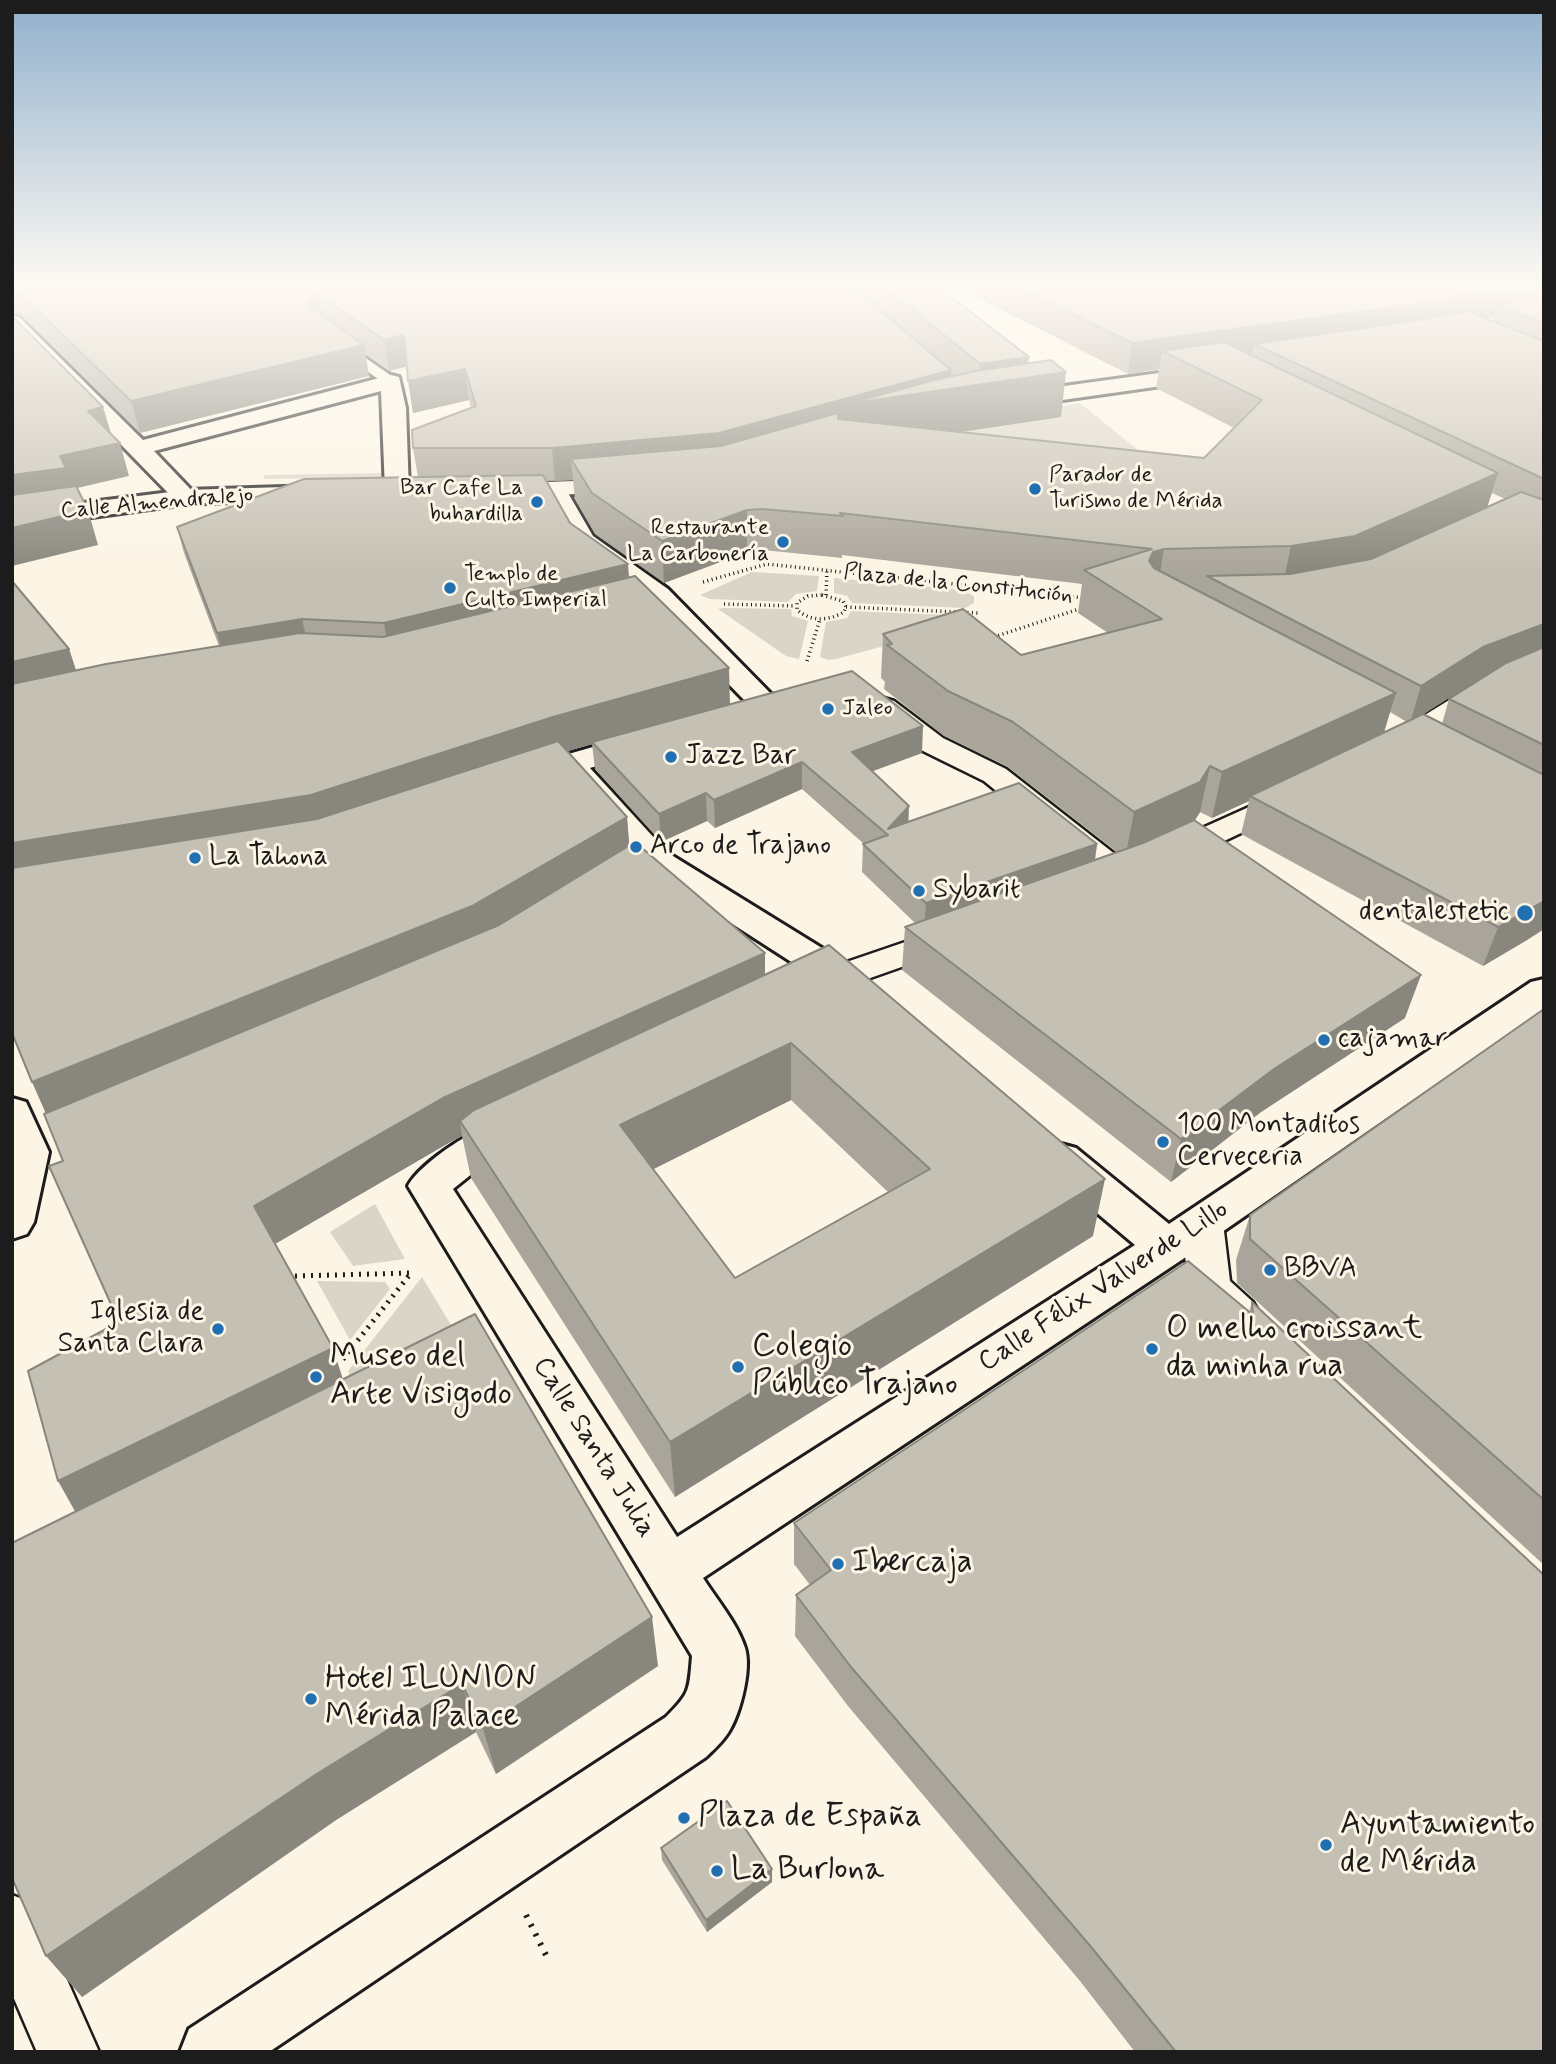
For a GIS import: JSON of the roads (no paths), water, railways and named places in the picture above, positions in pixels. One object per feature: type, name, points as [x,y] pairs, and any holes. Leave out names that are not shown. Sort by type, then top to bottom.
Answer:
[{"type":"street","points":[[72,381],[186,496]]},
{"type":"street","points":[[986,404],[1165,381]]},
{"type":"street","points":[[138,448],[391,382],[395,408],[397,491]]},
{"type":"street","points":[[471,491],[555,491],[644,484]]},
{"type":"street","points":[[370,492],[422,491]]},
{"type":"street","points":[[555,491],[583,541],[658,595],[766,707],[704,725]]},
{"type":"street","name":"Calle Almendralejo","points":[[12,520],[186,496],[344,493]]},
{"type":"street","points":[[618,605],[658,595]]},
{"type":"street","points":[[1363,761],[1411,738],[1482,692],[1544,665]]},
{"type":"street","points":[[863,690],[932,744],[995,775],[1122,876]]},
{"type":"street","points":[[666,735],[556,768],[640,867],[840,991],[982,926]]},
{"type":"street","points":[[1084,890],[1122,876],[1316,785]]},
{"type":"street","name":"Calle Félix Valverde Lillo","points":[[669,1571],[1184,1235],[1544,990]]},
{"type":"street","points":[[12,1112],[31,1150],[12,1222]]},
{"type":"street","name":"Calle Santa Julia","points":[[543,1119],[468,1154],[429,1186],[500,1337],[669,1571]]},
{"type":"street","points":[[1031,1133],[1184,1235],[1210,1288],[1270,1345]]},
{"type":"street","points":[[212,2052],[685,1737],[708,1716],[717,1689],[719,1651],[669,1571]]},
{"type":"street","points":[[12,1924],[68,2052]]},
{"type":"place","name":"Parador de Turismo de Mérida","points":[[1035,489]]},
{"type":"place","name":"Bar Cafe La buhardilla","points":[[537,502]]},
{"type":"place","name":"Restaurante La Carbonería","points":[[783,542]]},
{"type":"place","name":"Templo de Culto Imperial","points":[[450,588]]},
{"type":"place","name":"Jaleo","points":[[828,709]]},
{"type":"place","name":"Jazz Bar","points":[[671,757]]},
{"type":"place","name":"Arco de Trajano","points":[[636,847]]},
{"type":"place","name":"La Tahona","points":[[195,858]]},
{"type":"place","name":"Sybarit","points":[[919,891]]},
{"type":"place","name":"dentalestetic","points":[[1525,913]]},
{"type":"place","name":"cajamar","points":[[1324,1040]]},
{"type":"place","name":"100 Montaditos Cerveceria","points":[[1163,1142]]},
{"type":"place","name":"BBVA","points":[[1270,1270]]},
{"type":"place","name":"Iglesia de Santa Clara","points":[[218,1329]]},
{"type":"place","name":"O melho croissant da minha rua","points":[[1152,1349]]},
{"type":"place","name":"Colegio Público Trajano","points":[[738,1367]]},
{"type":"place","name":"Museo del Arte Visigodo","points":[[316,1377]]},
{"type":"place","name":"Ibercaja","points":[[838,1564]]},
{"type":"place","name":"Hotel ILUNION Mérida Palace","points":[[311,1699]]},
{"type":"place","name":"Plaza de España","points":[[684,1818]]},
{"type":"place","name":"Ayuntamiento de Mérida","points":[[1326,1845]]},
{"type":"place","name":"La Burlona","points":[[717,1871]]}]
